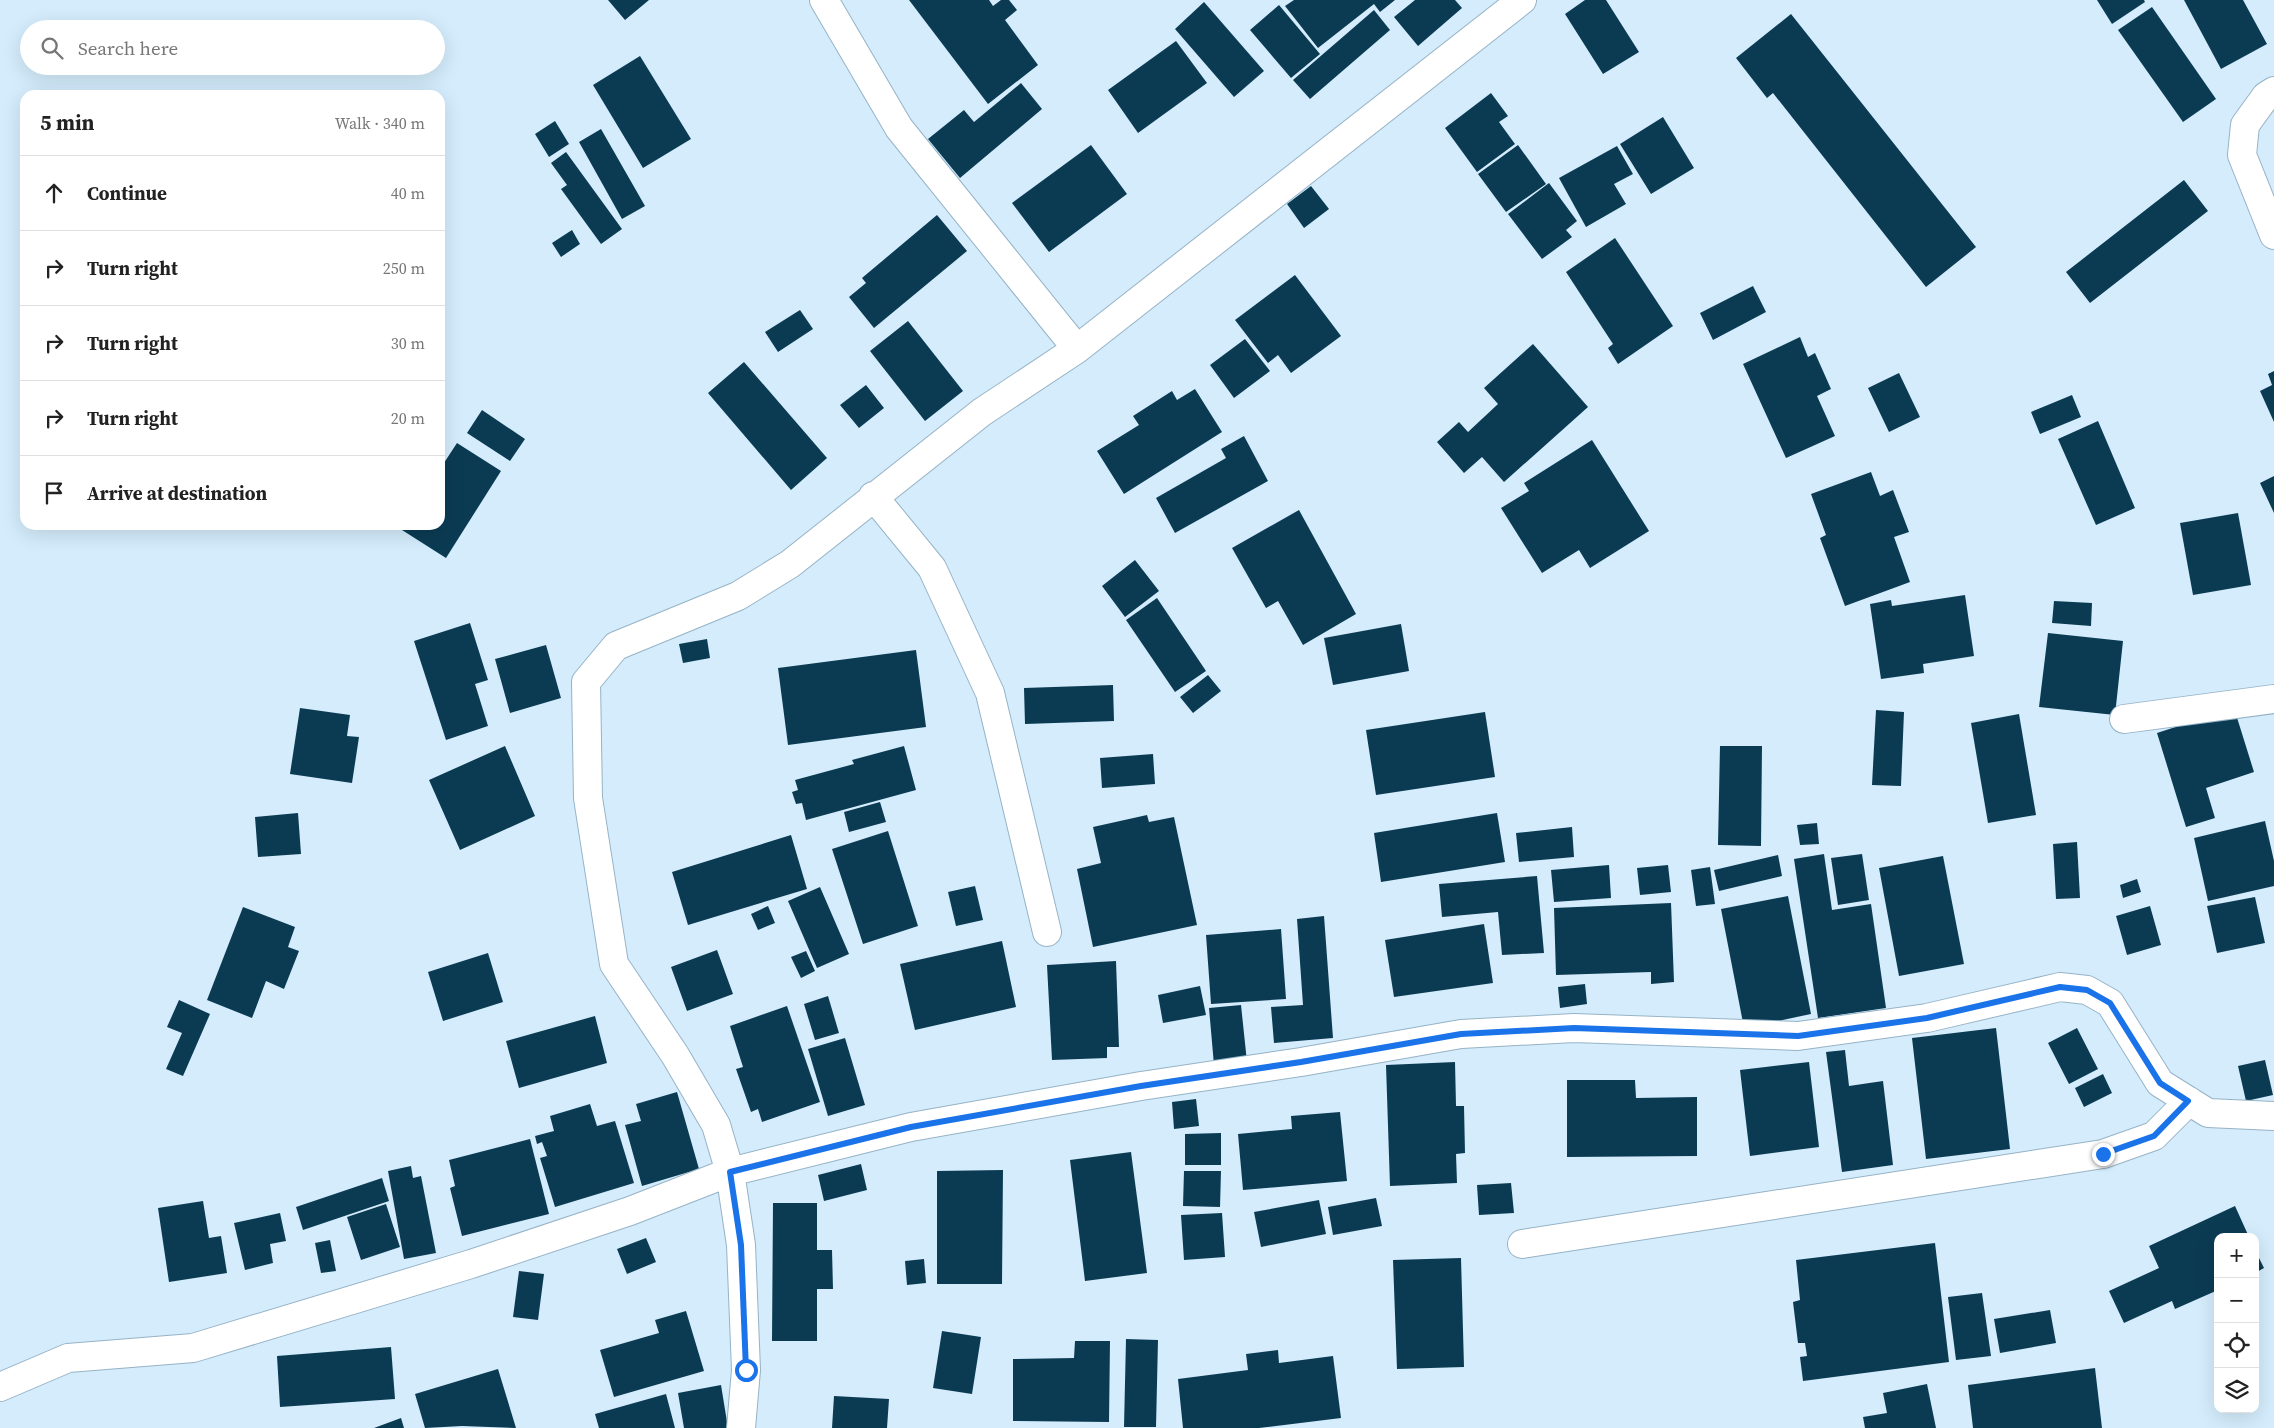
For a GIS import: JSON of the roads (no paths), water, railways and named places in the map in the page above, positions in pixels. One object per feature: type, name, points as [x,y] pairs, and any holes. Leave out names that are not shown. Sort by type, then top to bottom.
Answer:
[{"type":"street","points":[[824,0],[898,128],[1077,349]]},
{"type":"street","points":[[741,1428],[746,1370],[741,1245],[730,1172],[716,1124],[674,1055],[614,964],[588,798],[586,682],[616,646],[738,596],[790,564],[873,496],[982,412],[1077,349],[1522,0]]},
{"type":"street","points":[[2274,91],[2266,96],[2246,125],[2242,155],[2274,235]]},
{"type":"street","points":[[873,496],[932,568],[990,693],[1047,932]]},
{"type":"street","points":[[2124,719],[2274,699]]},
{"type":"street","points":[[0,1387],[68,1358],[193,1348],[470,1264],[630,1211],[730,1172],[911,1127],[1141,1086],[1301,1062],[1461,1034],[1574,1028],[1798,1036],[1927,1018],[2060,987],[2087,990],[2110,1003],[2160,1083],[2188,1101],[2208,1113],[2274,1116]]},
{"type":"street","points":[[1522,1244],[2103,1154],[2154,1136],[2188,1101]]}]
